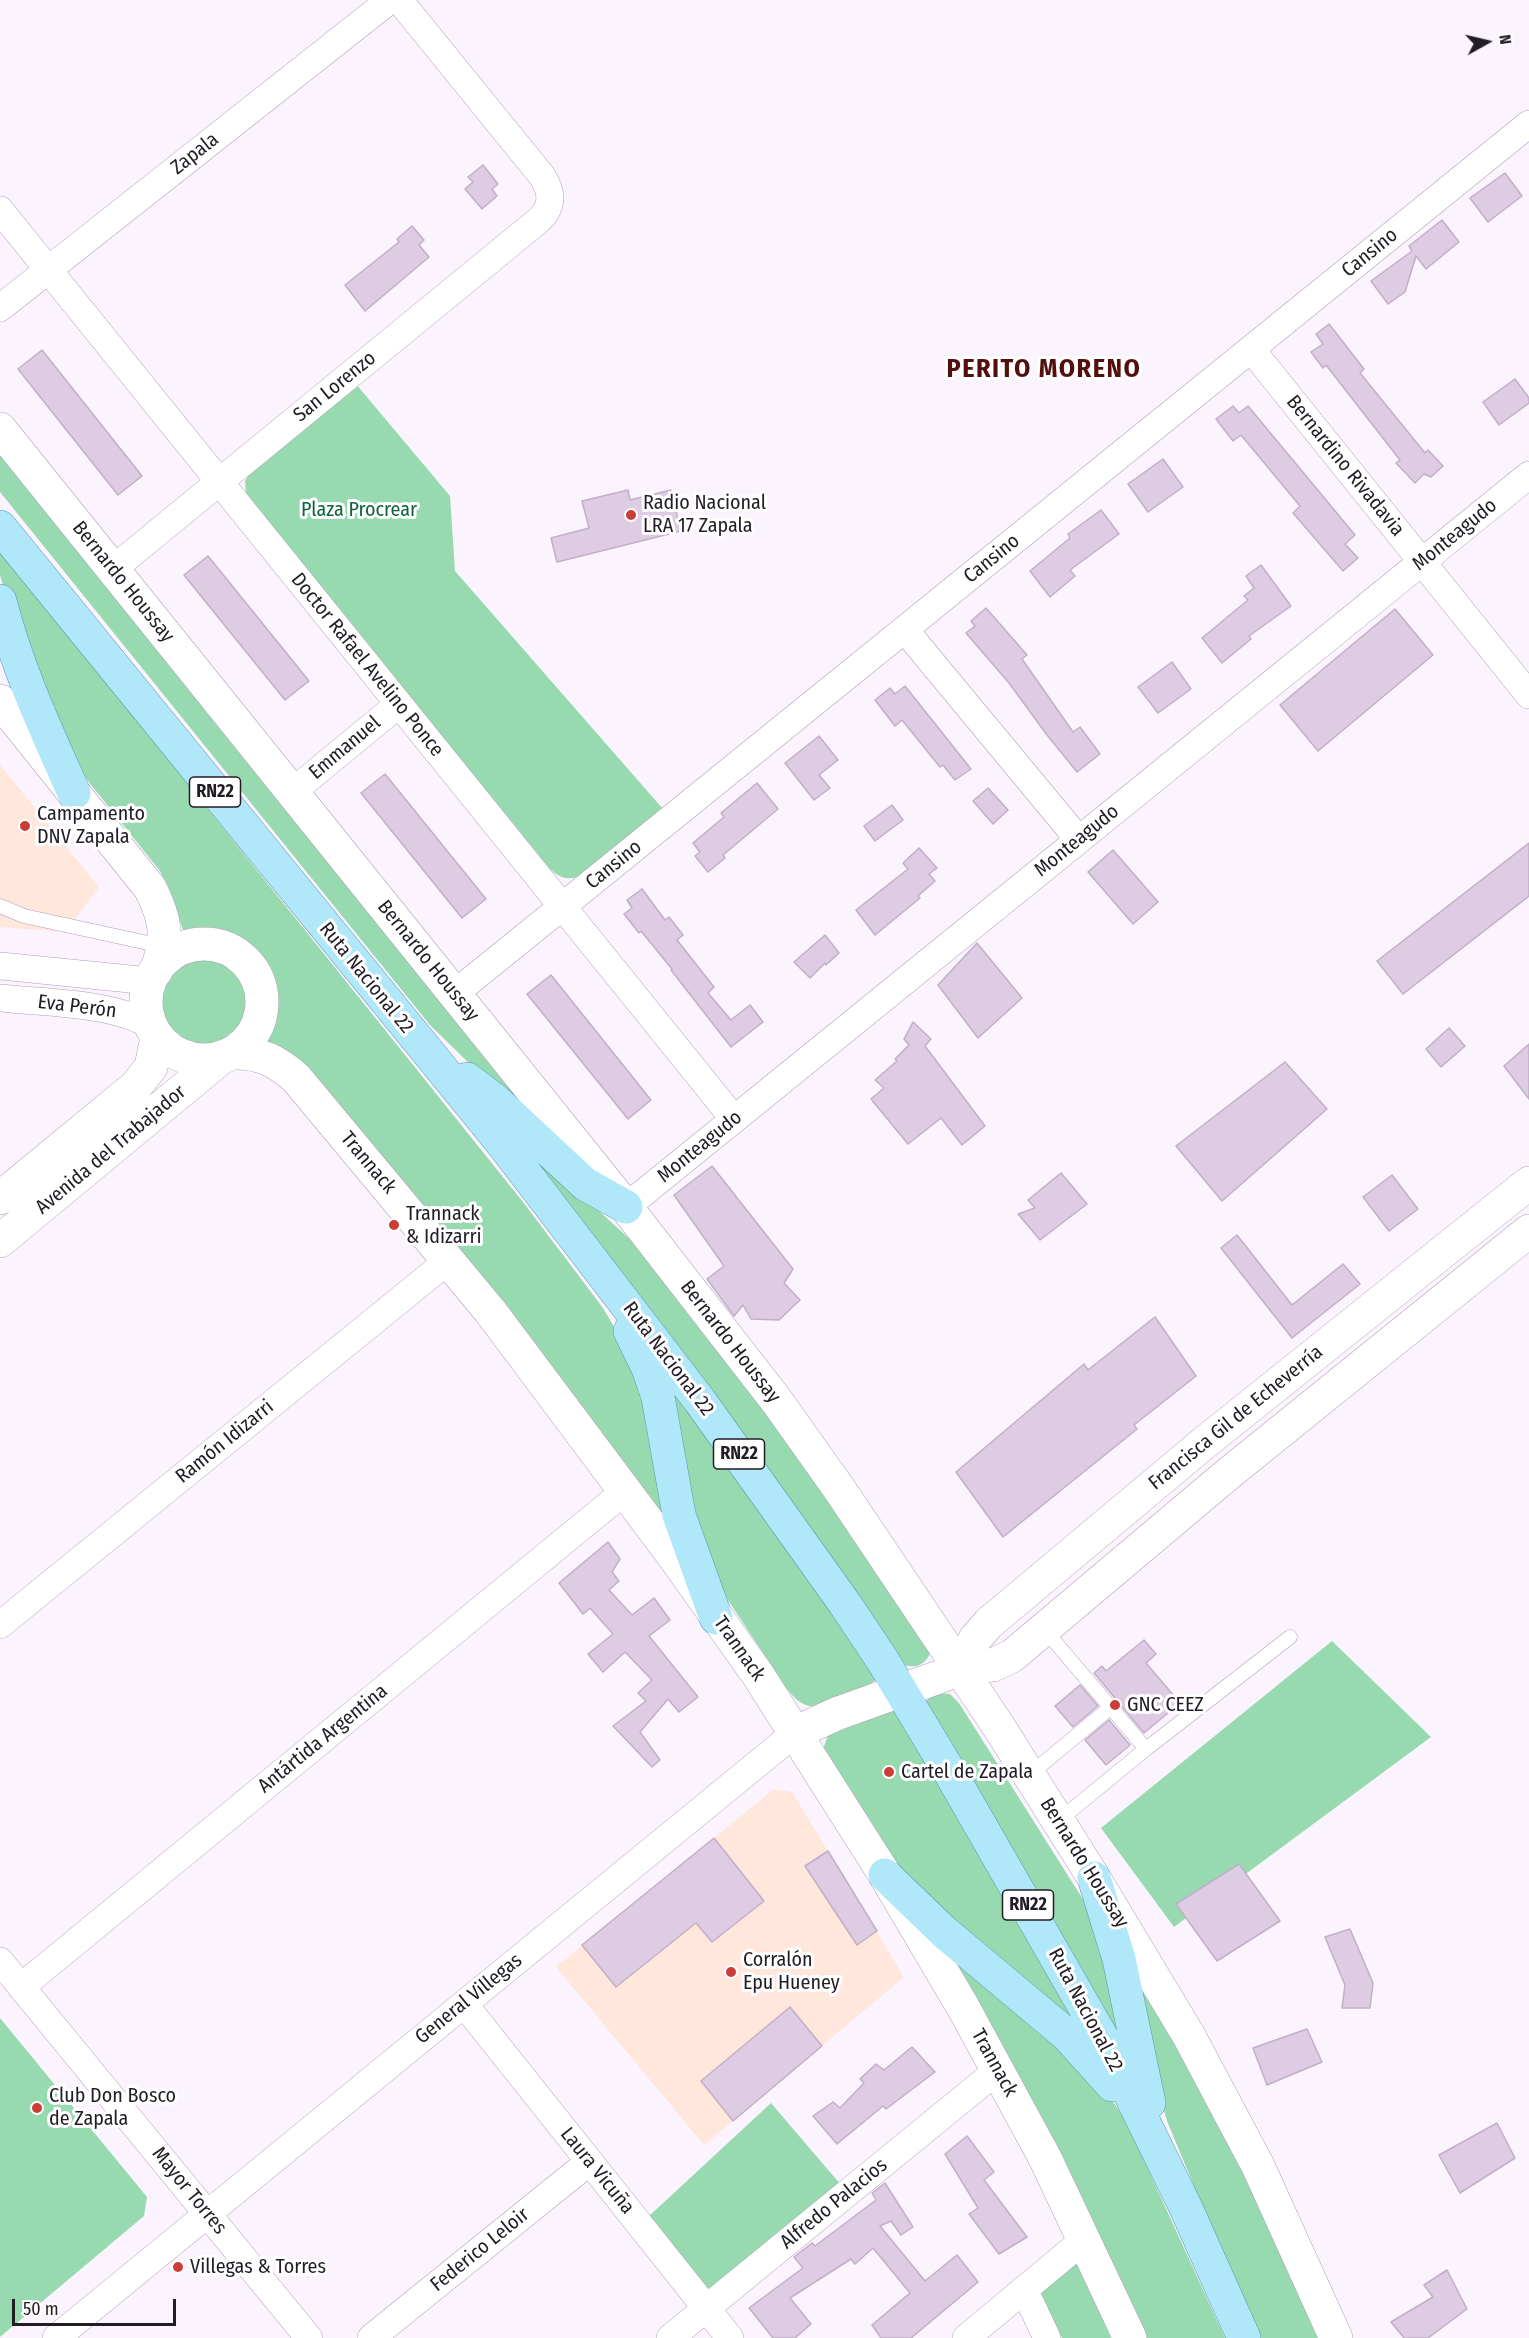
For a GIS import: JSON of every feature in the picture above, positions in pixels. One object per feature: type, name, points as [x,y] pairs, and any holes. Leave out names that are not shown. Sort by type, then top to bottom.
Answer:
[{"type":"main road","name":"Ruta Nacional 22","points":[[0,527],[566,1224],[755,1476],[883,1661],[1058,1958],[1146,2126],[1245,2338]]},
{"type":"main road","points":[[0,601],[24,680],[74,793]]},
{"type":"main road","points":[[430,1057],[485,1092],[585,1184],[626,1207]]},
{"type":"main road","points":[[566,1224],[624,1320],[648,1368],[663,1421],[679,1515],[717,1618]]},
{"type":"main road","points":[[885,1875],[942,1931],[1067,2035],[1146,2126]]},
{"type":"main road","points":[[1094,1878],[1119,1959],[1149,2103],[1185,2206]]},
{"type":"street","name":"Zapala","points":[[0,308],[390,0]]},
{"type":"street","name":"San Lorenzo","points":[[113,569],[539,220],[549,207],[550,192],[542,176],[399,0]]},
{"type":"street","name":"Cansino","points":[[454,994],[1529,124]]},
{"type":"street","name":"Doctor Rafael Avelino Ponce","points":[[0,210],[734,1119]]},
{"type":"street","name":"Bernardino Rivadavia","points":[[1251,349],[1529,695]]},
{"type":"street","name":"Bernardo Houssay","points":[[0,429],[626,1207],[776,1400],[840,1490],[961,1669],[1029,1775],[1189,2036],[1258,2166],[1336,2338]]},
{"type":"street","name":"Monteagudo","points":[[626,1207],[1529,475]]},
{"type":"street","points":[[904,630],[1079,840]]},
{"type":"street","points":[[0,701],[150,888],[162,917],[166,960],[147,1004],[155,1032]]},
{"type":"street","name":"Emmanuel","points":[[292,792],[399,704]]},
{"type":"street","points":[[166,960],[208,944],[224,947],[239,955],[251,967],[259,982],[263,998],[259,1022],[246,1044],[227,1056]]},
{"type":"street","name":"Eva Perón","points":[[0,966],[166,960]]},
{"type":"street","name":"Eva Perón","points":[[0,998],[112,1010],[133,1015],[155,1032]]},
{"type":"street","name":"Trannack","points":[[155,1032],[167,1047],[193,1060],[207,1061],[227,1056],[255,1054],[266,1057],[296,1078],[449,1260],[538,1373],[758,1675],[885,1875],[924,1939],[1045,2157],[1130,2338]]},
{"type":"street","name":"Avenida del Trabajador","points":[[0,1197],[136,1086],[151,1067],[155,1032]]},
{"type":"street","name":"Avenida del Trabajador","points":[[0,1241],[227,1056]]},
{"type":"street","name":"Francisca Gil de Echeverría","points":[[961,1669],[975,1639],[989,1623],[1204,1443],[1529,1183]]},
{"type":"street","name":"Francisca Gil de Echeverría","points":[[901,1691],[961,1669],[1004,1662],[1228,1474],[1529,1231]]},
{"type":"street","name":"Ramón Idizarri","points":[[0,1625],[449,1260]]},
{"type":"street","points":[[1204,1443],[1228,1474]]},
{"type":"street","name":"Antártida Argentina","points":[[21,1987],[625,1491]]},
{"type":"street","name":"General Villegas","points":[[60,2337],[795,1733],[836,1714],[901,1691]]},
{"type":"street","name":"Mayor Torres","points":[[0,1961],[309,2338]]},
{"type":"street","name":"Laura Vicuña","points":[[464,2004],[730,2338]]},
{"type":"street","name":"Alfredo Palacios","points":[[670,2338],[998,2070]]},
{"type":"street","name":"Federico Leloir","points":[[371,2338],[589,2162]]},
{"type":"street","points":[[966,2338],[1085,2239]]},
{"type":"street","points":[[1024,2289],[1047,2338]]},
{"type":"lane","points":[[0,906],[24,916],[148,943],[166,960]]},
{"type":"lane","points":[[1044,1629],[1146,1749]]},
{"type":"lane","points":[[1058,1821],[1290,1637]]},
{"type":"lane","points":[[1029,1775],[1111,1707]]},
{"type":"shaded area","name":"Campamento DNV Zapala","points":[[0,765],[99,887],[75,919],[53,931],[0,927]]},
{"type":"shaded area","name":"Corralón Epu Hueney","points":[[774,1789],[792,1792],[904,1977],[704,2145],[556,1967]]},
{"type":"green space","name":"Plaza Procrear","points":[[356,384],[450,496],[455,571],[663,809],[583,875],[565,878],[549,868],[246,495],[245,481],[249,474]]},
{"type":"green space","points":[[0,443],[547,1127],[479,1073],[430,1025],[0,492]]},
{"type":"green space","points":[[0,550],[523,1202],[603,1308],[634,1361],[676,1539],[265,1042],[275,1018],[278,1002],[274,978],[260,957],[252,948],[230,935],[215,931],[186,932],[183,930],[168,886],[160,871],[88,781],[69,753],[15,629],[0,575]]},
{"type":"green space","points":[[205,955],[222,959],[237,968],[246,983],[250,1000],[246,1017],[237,1032],[222,1041],[205,1045],[188,1041],[173,1032],[164,1017],[160,1000],[164,983],[173,968],[188,959]]},
{"type":"green space","points":[[499,1119],[635,1244],[760,1398],[930,1653],[923,1663],[917,1666],[905,1665]]},
{"type":"green space","points":[[656,1365],[698,1418],[877,1678],[871,1684],[814,1707],[799,1701],[787,1689],[710,1573]]},
{"type":"green space","points":[[1332,1641],[1431,1737],[1174,1927],[1101,1828]]},
{"type":"green space","points":[[939,1693],[950,1694],[959,1703],[1091,1912],[1133,2072],[925,1705],[929,1697]]},
{"type":"green space","points":[[890,1711],[896,1712],[1095,2051],[913,1892],[822,1752],[828,1735],[834,1730]]},
{"type":"green space","points":[[935,1937],[1107,2093],[1124,2118],[1138,2147],[1225,2338],[1144,2338]]},
{"type":"green space","points":[[1128,1954],[1206,2092],[1320,2338],[1257,2338],[1167,2121],[1155,2078]]},
{"type":"green space","name":"Club Don Bosco de Zapala","points":[[0,2018],[147,2197],[144,2216],[0,2337]]},
{"type":"green space","points":[[771,2103],[841,2185],[707,2296],[648,2217]]},
{"type":"green space","points":[[1076,2261],[1111,2338],[1062,2338],[1040,2292]]},
{"type":"building","points":[[483,165],[498,184],[492,189],[497,196],[482,209],[465,189],[473,182],[468,177]]},
{"type":"building","points":[[1505,173],[1522,196],[1488,222],[1470,198]]},
{"type":"building","points":[[1442,220],[1459,242],[1426,269],[1416,256],[1405,292],[1388,304],[1371,281],[1412,251],[1409,246]]},
{"type":"building","points":[[412,226],[424,240],[419,245],[429,257],[365,311],[345,285],[399,242],[397,239]]},
{"type":"building","points":[[1329,324],[1364,369],[1360,373],[1425,453],[1428,450],[1443,466],[1431,477],[1424,474],[1415,483],[1396,463],[1400,460],[1326,365],[1323,368],[1311,352],[1323,344],[1316,334]]},
{"type":"building","points":[[42,350],[142,476],[118,495],[18,369]]},
{"type":"building","points":[[1515,379],[1529,398],[1529,403],[1499,425],[1483,402]]},
{"type":"building","points":[[1233,406],[1239,413],[1248,406],[1355,535],[1345,544],[1358,558],[1343,571],[1293,513],[1300,506],[1241,435],[1233,441],[1216,419]]},
{"type":"building","points":[[1163,459],[1183,487],[1148,512],[1128,484]]},
{"type":"building","name":"Radio Nacional LRA 17 Zapala","points":[[628,490],[630,500],[671,490],[681,531],[557,562],[551,538],[589,528],[582,501]]},
{"type":"building","points":[[1101,510],[1119,534],[1070,570],[1075,576],[1050,597],[1030,571],[1070,538],[1068,534]]},
{"type":"building","points":[[208,556],[309,681],[285,700],[184,575]]},
{"type":"building","points":[[1261,565],[1291,606],[1249,636],[1251,639],[1222,663],[1202,638],[1248,600],[1244,596],[1254,588],[1246,576]]},
{"type":"building","points":[[986,608],[1027,655],[1022,659],[1073,732],[1080,727],[1100,754],[1077,772],[1009,683],[966,633],[975,626],[971,621]]},
{"type":"building","points":[[1395,609],[1433,655],[1318,751],[1280,705]]},
{"type":"building","points":[[1172,662],[1191,689],[1158,713],[1138,687]]},
{"type":"building","points":[[905,686],[971,769],[955,780],[943,765],[940,767],[902,720],[895,726],[875,700],[890,688],[895,694]]},
{"type":"building","points":[[819,736],[838,760],[819,775],[830,788],[814,800],[785,763]]},
{"type":"building","points":[[385,774],[486,899],[462,918],[361,793]]},
{"type":"building","points":[[757,783],[778,809],[723,855],[725,858],[708,872],[695,856],[700,852],[693,843],[724,817],[721,813]]},
{"type":"building","points":[[988,788],[1008,810],[993,824],[973,801]]},
{"type":"building","points":[[892,805],[903,820],[875,841],[864,826]]},
{"type":"building","points":[[1529,843],[1529,896],[1403,994],[1377,961]]},
{"type":"building","points":[[919,848],[937,868],[929,874],[935,881],[918,896],[920,898],[875,935],[856,910],[908,869],[903,863]]},
{"type":"building","points":[[1113,850],[1158,902],[1133,924],[1088,872]]},
{"type":"building","points":[[642,889],[665,920],[669,917],[683,935],[677,940],[714,987],[708,993],[731,1020],[750,1005],[763,1022],[731,1047],[672,969],[624,914],[632,908],[627,900]]},
{"type":"building","points":[[825,935],[839,953],[810,978],[794,962]]},
{"type":"building","points":[[977,943],[1022,998],[978,1038],[938,985]]},
{"type":"building","points":[[551,975],[651,1100],[628,1119],[527,994]]},
{"type":"building","points":[[913,1022],[931,1039],[925,1046],[985,1126],[962,1145],[941,1118],[908,1144],[871,1099],[884,1088],[875,1080],[897,1061],[895,1059],[909,1045],[904,1039]]},
{"type":"building","points":[[1449,1028],[1465,1046],[1441,1067],[1426,1049]]},
{"type":"building","points":[[1529,1044],[1529,1099],[1504,1066]]},
{"type":"building","points":[[1285,1062],[1327,1109],[1222,1201],[1176,1146]]},
{"type":"building","points":[[712,1166],[793,1269],[784,1283],[800,1300],[779,1320],[751,1319],[743,1305],[734,1316],[707,1279],[724,1266],[674,1195]]},
{"type":"building","points":[[1061,1173],[1087,1204],[1040,1240],[1018,1214],[1035,1208],[1028,1200]]},
{"type":"building","points":[[1392,1175],[1418,1209],[1389,1231],[1363,1197]]},
{"type":"building","points":[[1237,1235],[1292,1305],[1343,1264],[1360,1284],[1292,1338],[1221,1248]]},
{"type":"building","points":[[1155,1317],[1196,1376],[1134,1425],[1137,1429],[1003,1537],[956,1472],[1084,1364],[1088,1370]]},
{"type":"building","points":[[608,1542],[620,1559],[612,1572],[619,1581],[609,1590],[632,1615],[654,1598],[670,1620],[649,1636],[698,1697],[679,1712],[668,1699],[640,1732],[660,1760],[652,1767],[613,1726],[646,1701],[638,1693],[652,1680],[625,1652],[603,1672],[588,1654],[613,1634],[590,1608],[583,1614],[559,1583]]},
{"type":"building","points":[[1144,1640],[1156,1654],[1146,1663],[1180,1703],[1144,1733],[1094,1673],[1102,1666],[1106,1671]]},
{"type":"building","points":[[1080,1685],[1098,1706],[1073,1727],[1055,1706]]},
{"type":"building","points":[[1109,1720],[1130,1745],[1106,1765],[1085,1740]]},
{"type":"building","points":[[714,1838],[764,1901],[712,1942],[696,1923],[616,1987],[582,1945]]},
{"type":"building","points":[[828,1851],[877,1931],[857,1945],[805,1866]]},
{"type":"building","points":[[1239,1864],[1280,1921],[1217,1961],[1176,1904]]},
{"type":"building","points":[[1350,1929],[1373,1983],[1370,2008],[1342,2008],[1345,1985],[1325,1937]]},
{"type":"building","points":[[790,2007],[822,2046],[733,2121],[701,2081]]},
{"type":"building","points":[[1307,2029],[1322,2062],[1267,2085],[1253,2048]]},
{"type":"building","points":[[912,2047],[935,2072],[886,2109],[883,2106],[837,2144],[813,2116],[833,2102],[840,2108],[864,2083],[860,2079],[876,2064],[884,2070]]},
{"type":"building","points":[[1497,2123],[1515,2158],[1460,2193],[1439,2155]]},
{"type":"building","points":[[967,2136],[994,2172],[984,2180],[1027,2237],[999,2254],[969,2214],[978,2208],[945,2154]]},
{"type":"building","points":[[885,2183],[913,2227],[901,2235],[891,2221],[880,2226],[925,2281],[957,2255],[978,2282],[911,2338],[881,2338],[872,2325],[910,2293],[873,2248],[855,2264],[851,2259],[790,2298],[811,2324],[795,2338],[773,2338],[749,2308],[803,2268],[794,2257],[812,2243],[815,2246],[876,2200],[872,2193]]},
{"type":"building","points":[[1447,2270],[1467,2309],[1428,2338],[1404,2338],[1391,2322],[1433,2297],[1424,2285]]},
{"type":"place","name":"Radio Nacional LRA 17 Zapala","points":[[631,515]]},
{"type":"place","name":"Campamento DNV Zapala","points":[[25,826]]},
{"type":"place","name":"Trannack & Idizarri","points":[[394,1225]]},
{"type":"place","name":"GNC CEEZ","points":[[1115,1705]]},
{"type":"place","name":"Cartel de Zapala","points":[[889,1772]]},
{"type":"place","name":"Corralón Epu Hueney","points":[[731,1972]]},
{"type":"place","name":"Club Don Bosco de Zapala","points":[[37,2108]]},
{"type":"place","name":"Villegas & Torres","points":[[178,2267]]},
{"type":"district","name":"PERITO MORENO","points":[[1044,370]]}]
